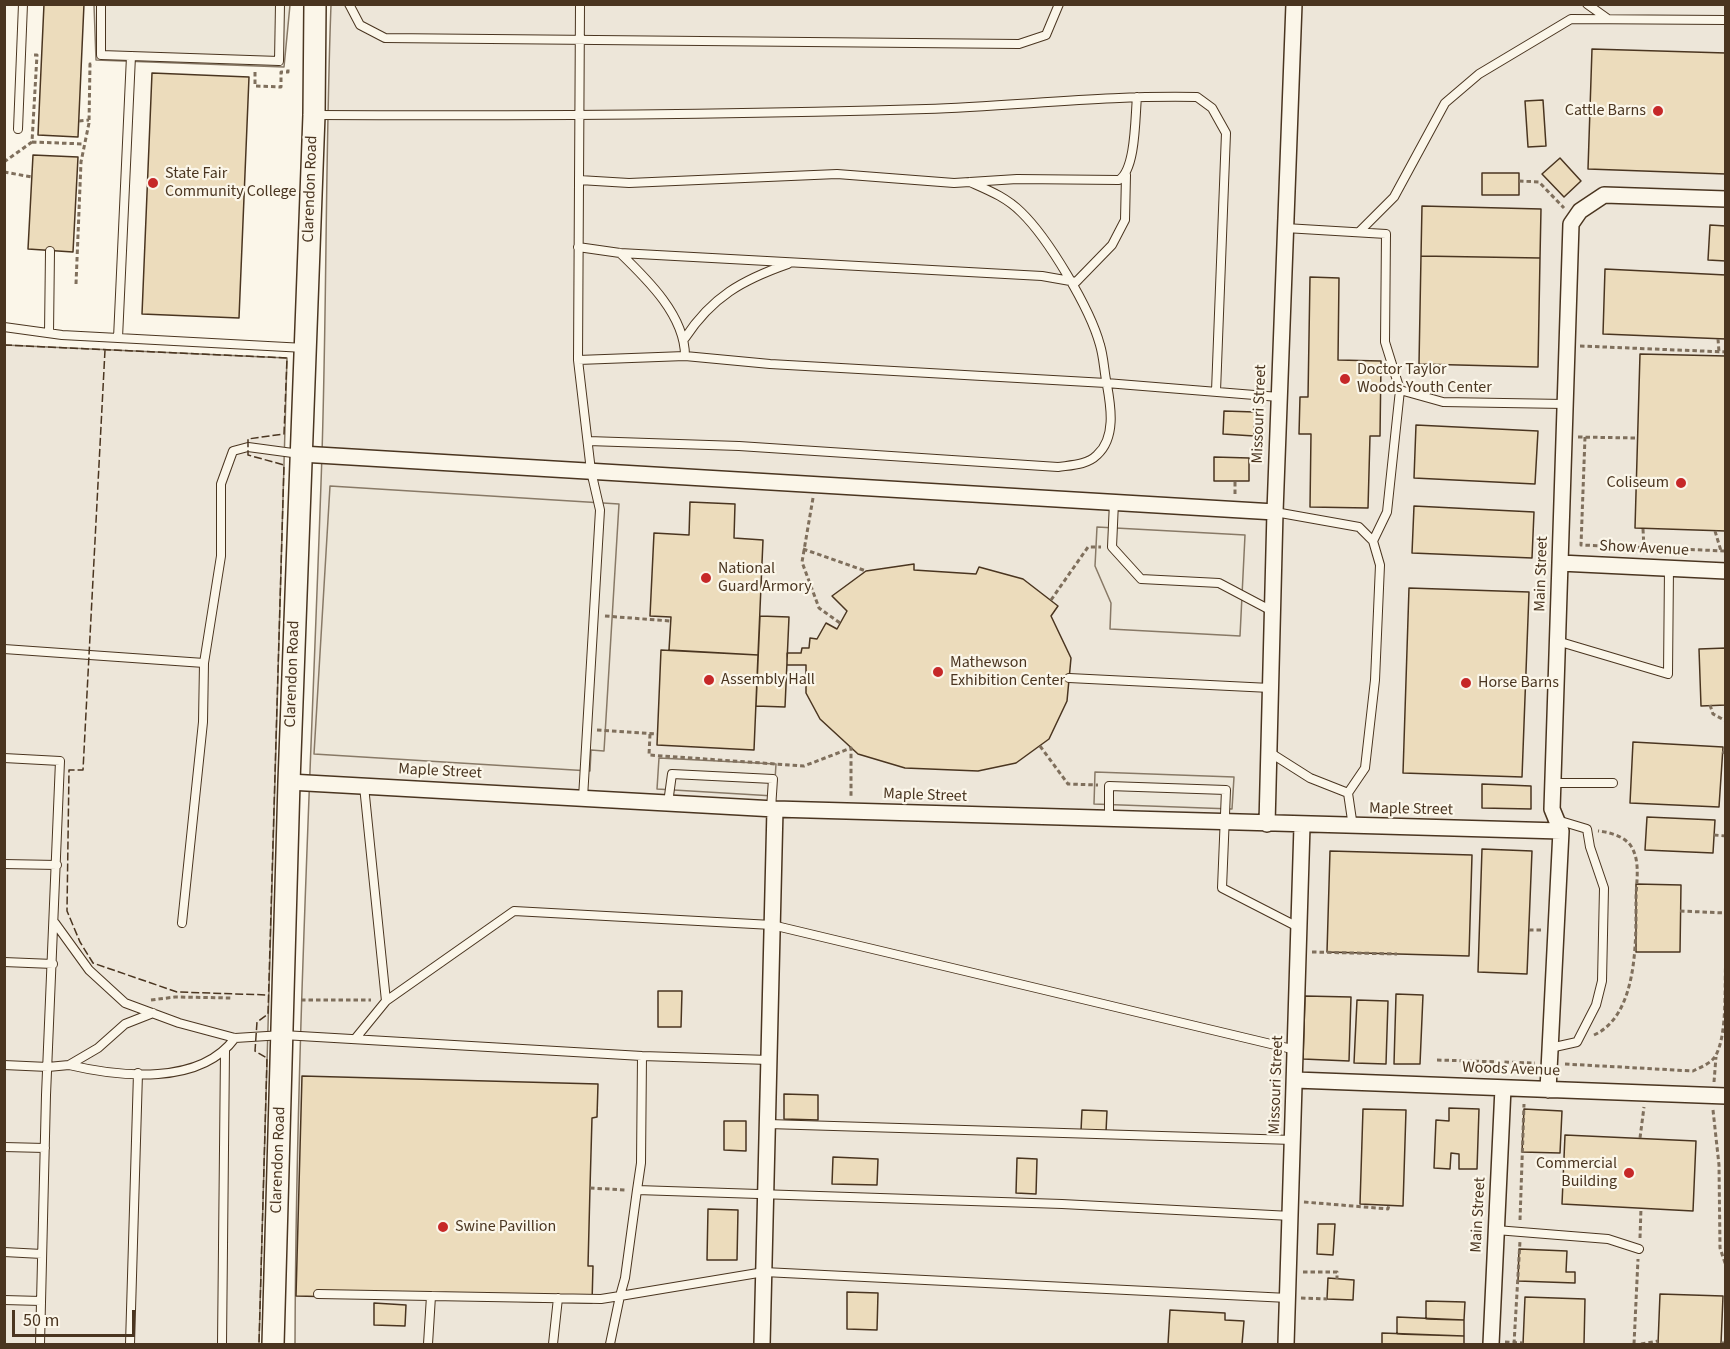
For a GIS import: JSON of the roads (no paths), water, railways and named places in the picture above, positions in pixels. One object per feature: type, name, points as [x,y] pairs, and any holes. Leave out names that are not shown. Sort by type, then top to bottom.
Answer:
[{"type":"street","name":"Clarendon Road","points":[[273,1344],[289,782],[314,115],[315,4]]},
{"type":"street","name":"Missouri Street","points":[[1267,824],[1275,512],[1294,4]]},
{"type":"street","name":"Main Street","points":[[1548,1090],[1558,826],[1552,809],[1552,783],[1571,224],[1580,211],[1604,195],[1725,199]]},
{"type":"street","points":[[302,454],[1275,512]]},
{"type":"street","name":"Show Avenue","points":[[1560,563],[1725,571]]},
{"type":"street","name":"Maple Street","points":[[289,782],[851,812],[1302,826],[1558,826]]},
{"type":"street","points":[[762,1344],[773,809]]},
{"type":"street","name":"Missouri Street","points":[[1286,1344],[1302,826]]},
{"type":"street","name":"Woods Avenue","points":[[1295,1080],[1720,1096]]},
{"type":"street","name":"Main Street","points":[[1491,1344],[1503,1088]]},
{"type":"lane","points":[[18,129],[23,4]]},
{"type":"lane","points":[[101,4],[101,55],[279,61],[280,4]]},
{"type":"lane","points":[[349,4],[360,25],[386,38],[579,38],[1019,44],[1046,35],[1059,4]]},
{"type":"lane","points":[[580,4],[578,360],[591,471],[600,510],[583,798]]},
{"type":"lane","points":[[1587,4],[1608,19]]},
{"type":"lane","points":[[1359,232],[1394,197],[1445,103],[1479,74],[1571,19],[1725,20]]},
{"type":"lane","points":[[118,338],[131,56]]},
{"type":"lane","points":[[314,115],[579,117],[929,109],[1137,97],[1197,97],[1212,108],[1226,133],[1216,392]]},
{"type":"lane","points":[[578,247],[620,253],[1042,276],[1076,282],[1112,245],[1125,220],[1126,176],[1131,158],[1137,97]]},
{"type":"lane","points":[[579,180],[629,183],[837,174],[970,182],[1017,179],[1119,180],[1126,176]]},
{"type":"lane","points":[[588,441],[739,446],[1058,467],[1086,462],[1098,454],[1108,436],[1111,410],[1100,344],[1071,281],[1044,239],[1020,211],[996,193],[970,182]]},
{"type":"lane","points":[[1285,228],[1386,234],[1385,342],[1400,390],[1387,512],[1372,541]]},
{"type":"lane","points":[[49,333],[50,250]]},
{"type":"lane","points":[[620,253],[663,300],[685,338],[685,356]]},
{"type":"lane","points":[[685,338],[701,314],[718,298],[755,276],[793,263]]},
{"type":"lane","points":[[4,327],[118,338],[305,348]]},
{"type":"lane","points":[[578,360],[685,356],[770,364],[1106,383],[1279,397]]},
{"type":"lane","points":[[1400,390],[1443,402],[1565,404]]},
{"type":"lane","points":[[182,923],[203,722],[204,663],[221,556],[221,484],[233,452],[248,447],[302,454]]},
{"type":"lane","points":[[1114,502],[1112,547],[1141,579],[1219,582],[1272,611]]},
{"type":"lane","points":[[1275,512],[1359,527],[1372,541],[1380,565],[1375,680],[1365,768],[1348,793],[1353,827]]},
{"type":"lane","points":[[1557,641],[1668,674],[1669,568]]},
{"type":"lane","points":[[4,649],[204,663]]},
{"type":"lane","points":[[1069,678],[1270,688]]},
{"type":"lane","points":[[1269,752],[1310,778],[1348,793]]},
{"type":"lane","points":[[4,758],[60,761],[40,1344]]},
{"type":"lane","points":[[668,803],[672,774],[773,779],[773,809]]},
{"type":"lane","points":[[1552,783],[1613,783]]},
{"type":"lane","points":[[364,786],[386,1000]]},
{"type":"lane","points":[[1109,819],[1109,786],[1226,790],[1221,888],[1299,927]]},
{"type":"lane","points":[[1549,1056],[1577,1042],[1596,1005],[1602,981],[1604,888],[1590,847],[1587,829],[1558,826]]},
{"type":"lane","points":[[4,864],[57,865]]},
{"type":"lane","points":[[355,1040],[386,1000],[514,911],[772,925],[1296,1050]]},
{"type":"lane","points":[[55,923],[89,970],[125,1003],[235,1038],[283,1035],[642,1056],[769,1060]]},
{"type":"lane","points":[[4,962],[53,964]]},
{"type":"lane","points":[[69,1065],[98,1048],[125,1024],[153,1013]]},
{"type":"lane","points":[[4,1065],[48,1067],[69,1065],[93,1071],[138,1073],[188,1069],[225,1051],[235,1038]]},
{"type":"lane","points":[[222,1344],[225,1051]]},
{"type":"lane","points":[[610,1344],[625,1278],[641,1163],[642,1056]]},
{"type":"lane","points":[[130,1344],[138,1073]]},
{"type":"lane","points":[[768,1124],[1293,1140]]},
{"type":"lane","points":[[4,1147],[45,1148]]},
{"type":"lane","points":[[637,1190],[1062,1204],[1291,1208]]},
{"type":"lane","points":[[1496,1230],[1608,1239],[1639,1249]]},
{"type":"lane","points":[[4,1252],[42,1254]]},
{"type":"lane","points":[[318,1294],[558,1298],[620,1296],[764,1272],[1288,1298]]},
{"type":"lane","points":[[428,1344],[430,1296]]},
{"type":"lane","points":[[553,1344],[558,1298]]},
{"type":"lane","points":[[4,1300],[41,1301]]},
{"type":"place","name":"Cattle Barns","points":[[1658,111]]},
{"type":"place","name":"State Fair Community College","points":[[153,183]]},
{"type":"place","name":"Doctor Taylor Woods Youth Center","points":[[1345,379]]},
{"type":"place","name":"Coliseum","points":[[1681,483]]},
{"type":"place","name":"National Guard Armory","points":[[706,578]]},
{"type":"place","name":"Mathewson Exhibition Center","points":[[938,672]]},
{"type":"place","name":"Assembly Hall","points":[[709,680]]},
{"type":"place","name":"Horse Barns","points":[[1466,683]]},
{"type":"place","name":"Commercial Building","points":[[1629,1173]]},
{"type":"place","name":"Swine Pavillion","points":[[443,1227]]}]
